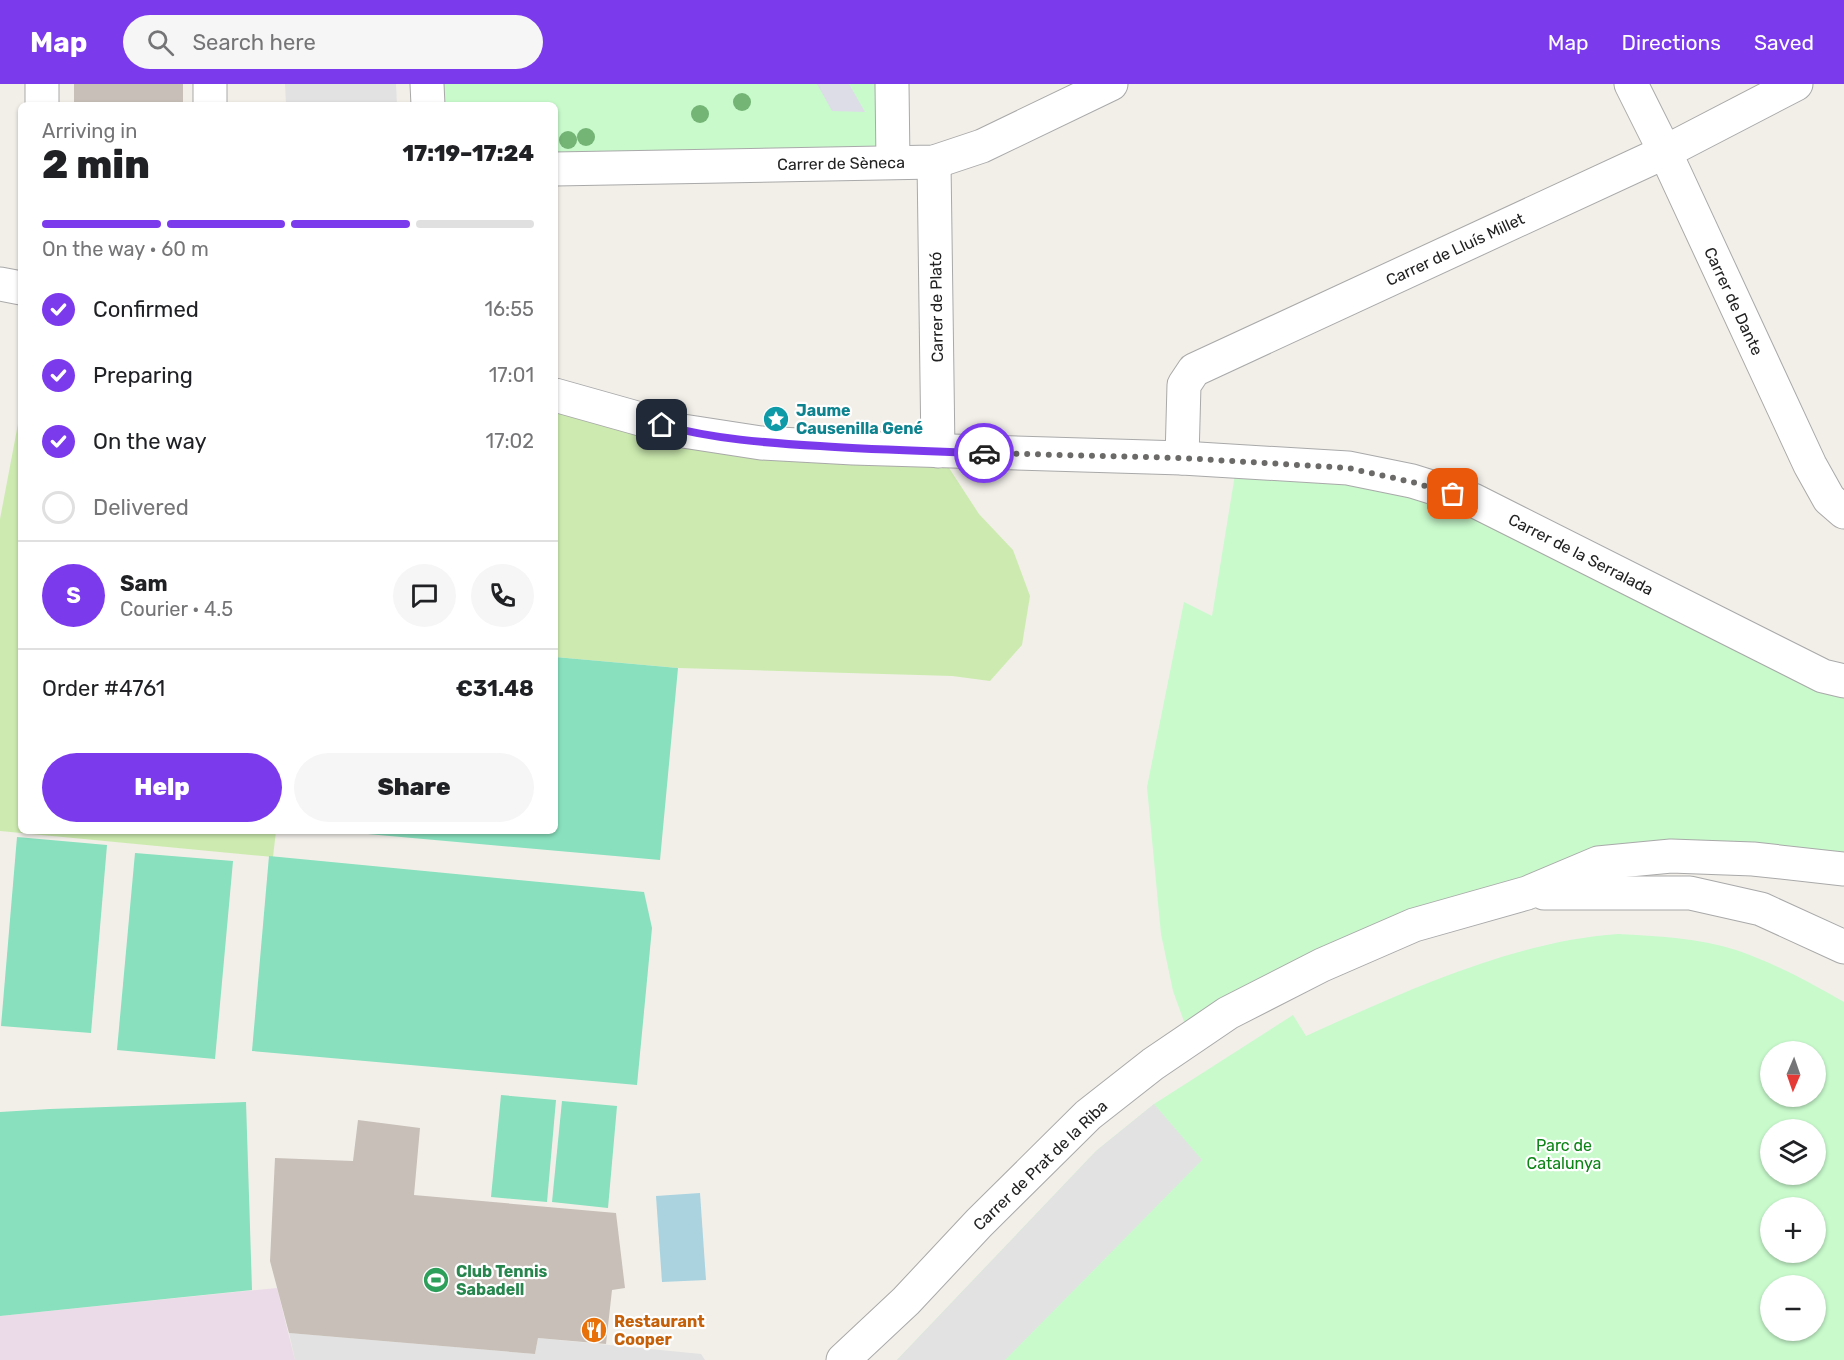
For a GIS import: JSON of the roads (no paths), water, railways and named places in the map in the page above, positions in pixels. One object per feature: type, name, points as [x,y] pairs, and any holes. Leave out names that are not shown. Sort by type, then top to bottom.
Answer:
[{"type":"street","points":[[42,84],[42,102]]},
{"type":"street","points":[[210,84],[210,102]]},
{"type":"street","points":[[427,84],[428,102]]},
{"type":"street","points":[[892,84],[893,162]]},
{"type":"street","name":"Carrer de Sèneca","points":[[558,169],[934,162],[982,146],[1111,84]]},
{"type":"street","name":"Carrer de Dante","points":[[1631,84],[1665,152],[1810,465],[1829,499],[1844,512]]},
{"type":"street","name":"Carrer de Lluís Millet","points":[[1182,458],[1184,385],[1194,370],[1665,152],[1796,84]]},
{"type":"street","name":"Carrer de Plató","points":[[934,162],[938,451]]},
{"type":"street","points":[[0,284],[18,287]]},
{"type":"street","name":"Carrer de la Serralada","points":[[558,396],[683,431],[761,443],[1182,458],[1348,468],[1412,482],[1473,500],[1823,676],[1844,681]]},
{"type":"street","name":"Carrer de Prat de la Riba","points":[[843,1360],[906,1301],[979,1223],[1088,1115],[1153,1064],[1228,1013],[1322,965],[1414,925],[1527,893],[1598,863],[1671,856],[1754,859],[1844,869]]},
{"type":"street","name":"Carrer de Prat de la Riba","points":[[1527,893],[1689,893],[1761,909],[1844,946]]},
{"type":"water","points":[[700,1193],[706,1280],[662,1282],[656,1196]]},
{"type":"place","name":"Jaume Causenilla Gené","points":[[776,419]]},
{"type":"place","name":"Club Tennis Sabadell","points":[[436,1280]]},
{"type":"place","name":"Restaurant Cooper","points":[[594,1330]]},
{"type":"park label","name":"Parc de Catalunya","points":[[1564,1154]]}]
